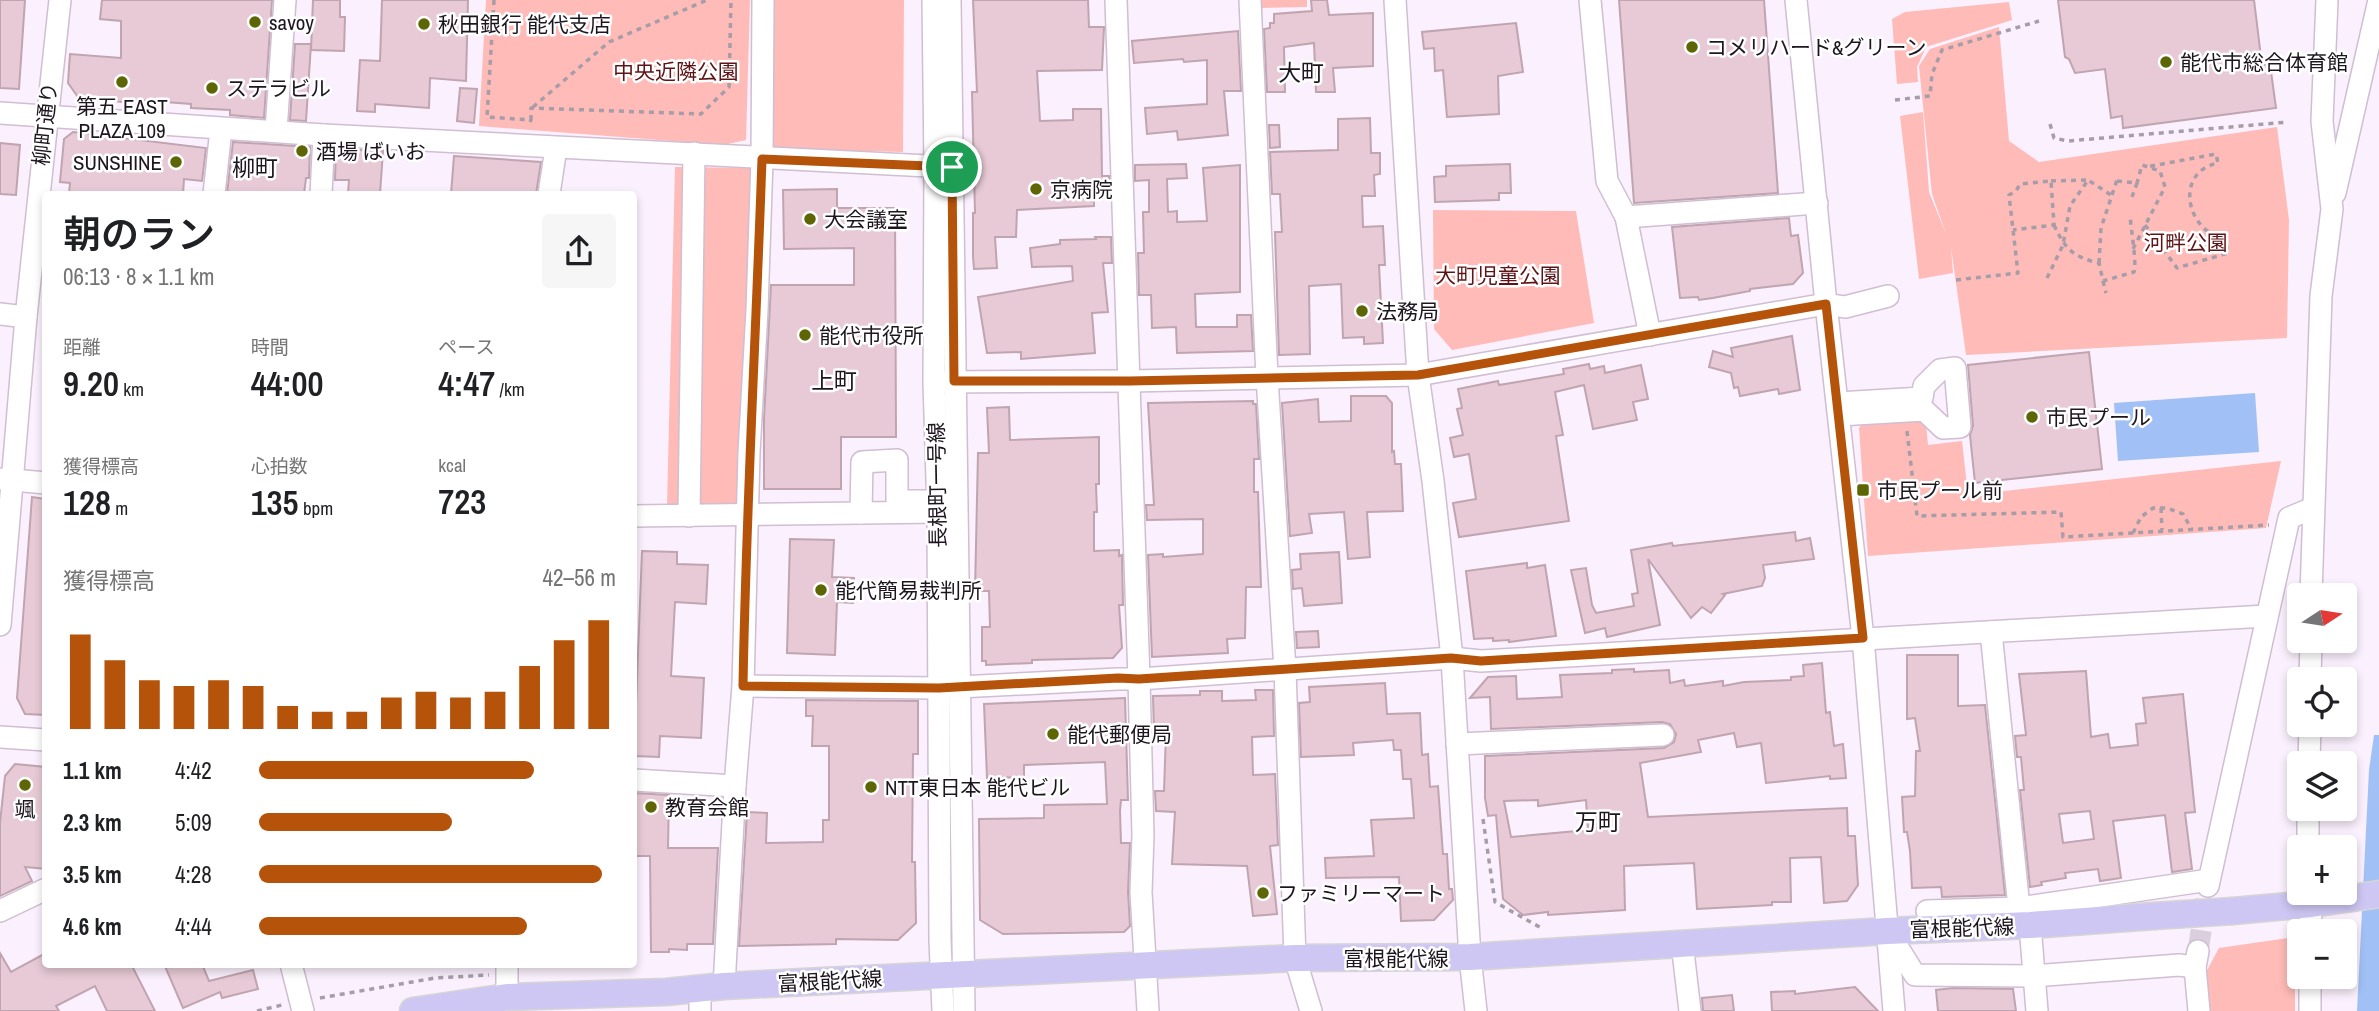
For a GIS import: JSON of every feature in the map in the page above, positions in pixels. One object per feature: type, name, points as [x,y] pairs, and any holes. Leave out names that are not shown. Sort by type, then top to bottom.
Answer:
[{"type":"main road","name":"富根能代線","points":[[2357,897],[2379,894]]},
{"type":"main road","name":"富根能代線","points":[[413,1011],[507,997],[554,1003],[666,992],[708,995],[952,975],[1144,965],[1295,958],[1469,957],[1887,931],[2024,916],[2154,916],[2233,911],[2287,902]]},
{"type":"street","name":"柳町通り","points":[[0,625],[7,479],[60,0]]},
{"type":"street","points":[[276,131],[285,0]]},
{"type":"street","points":[[708,995],[735,786],[743,686],[747,515],[762,159],[763,0]]},
{"type":"street","name":"長根町一号線","points":[[933,0],[943,167],[944,382],[938,506],[939,688],[952,975],[943,1011]]},
{"type":"street","points":[[0,113],[324,135],[943,167],[950,0]]},
{"type":"street","points":[[1116,0],[1139,679],[1144,965],[1148,1011]]},
{"type":"street","points":[[1250,0],[1267,377],[1285,670],[1295,958],[1311,1011]]},
{"type":"street","points":[[1395,0],[1418,375],[1433,481],[1451,658],[1469,957],[1476,1011]]},
{"type":"street","points":[[1590,0],[1607,181],[1626,217],[1650,335]]},
{"type":"street","points":[[1796,0],[1863,638],[1894,1011]]},
{"type":"street","points":[[2327,0],[2322,121],[2332,209]]},
{"type":"street","points":[[2311,583],[2321,296],[2332,209],[2379,0]]},
{"type":"street","points":[[214,191],[221,129]]},
{"type":"street","points":[[321,191],[324,135]]},
{"type":"street","points":[[549,191],[556,148]]},
{"type":"street","points":[[689,516],[694,153]]},
{"type":"street","points":[[1626,217],[1817,203]]},
{"type":"street","points":[[964,1011],[952,975],[961,686],[944,382],[1418,375],[1826,304],[1845,307],[1888,296]]},
{"type":"street","points":[[0,314],[26,317]]},
{"type":"street","points":[[1955,368],[1960,427],[1943,428],[1924,410],[1838,409],[1922,398],[1924,386],[1940,370],[1955,368]]},
{"type":"street","points":[[861,513],[862,462],[897,460],[897,501],[938,506]]},
{"type":"street","points":[[7,479],[42,483]]},
{"type":"street","points":[[637,516],[861,513],[938,506]]},
{"type":"street","points":[[1927,911],[2024,916],[2208,883],[2289,518],[2313,508]]},
{"type":"street","points":[[743,686],[939,688],[1139,679],[1451,658],[1481,661],[2266,615]]},
{"type":"street","points":[[1990,632],[2037,1011]]},
{"type":"street","points":[[1457,744],[1663,735]]},
{"type":"street","points":[[0,737],[42,740]]},
{"type":"street","points":[[637,780],[735,786]]},
{"type":"street","points":[[0,911],[42,891]]},
{"type":"street","points":[[1887,931],[1915,975],[2033,976],[2179,965],[2196,959],[2200,1011]]},
{"type":"street","points":[[1682,943],[1689,1011]]},
{"type":"street","points":[[292,968],[303,1011]]},
{"type":"street","points":[[507,968],[507,997]]},
{"type":"street","points":[[2309,1011],[2310,989]]},
{"type":"path","points":[[494,0],[487,117],[531,120]]},
{"type":"path","points":[[529,145],[531,108],[609,42],[707,0]]},
{"type":"path","points":[[531,108],[701,114],[729,87],[731,0]]},
{"type":"path","points":[[1895,100],[1930,96],[1932,74],[1942,50],[2039,21]]},
{"type":"path","points":[[2050,124],[2054,138],[2068,141],[2288,122]]},
{"type":"path","points":[[2146,167],[2216,154],[2218,163],[2206,165],[2196,175],[2190,191],[2191,211],[2202,228],[2213,237],[2226,240],[2228,253],[2177,268],[2146,225]]},
{"type":"path","points":[[2132,197],[2142,165],[2160,171],[2165,187],[2132,250]]},
{"type":"path","points":[[2106,293],[2099,263],[2101,228],[2118,179],[2137,183]]},
{"type":"path","points":[[1956,280],[2018,273],[2009,195],[2016,191],[2020,184],[2088,180],[2111,195]]},
{"type":"path","points":[[2047,278],[2063,245],[2070,206],[2088,180]]},
{"type":"path","points":[[2050,181],[2053,225],[2063,245],[2083,259],[2099,263]]},
{"type":"path","points":[[2103,281],[2134,272],[2136,265],[2132,250],[2130,216]]},
{"type":"path","points":[[2013,230],[2053,225]]},
{"type":"path","points":[[1904,411],[1917,516],[2061,512],[2063,537],[2288,524]]},
{"type":"path","points":[[2133,533],[2141,517],[2153,508],[2167,508],[2183,514],[2192,530]]},
{"type":"path","points":[[2161,508],[2162,531]]},
{"type":"path","points":[[1482,810],[1495,902],[1547,931]]},
{"type":"green space","name":"中央近隣公園","points":[[486,0],[750,0],[746,140],[723,145],[479,126]]},
{"type":"green space","points":[[769,0],[904,0],[903,152],[774,149],[768,142]]},
{"type":"green space","points":[[1261,0],[1307,0],[1307,7],[1261,8]]},
{"type":"green space","points":[[2009,2],[2012,20],[1926,47],[1917,67],[1918,82],[1897,84],[1892,19],[1905,12]]},
{"type":"green space","name":"河畔公園","points":[[1999,27],[2009,141],[2039,162],[2277,127],[2289,220],[2287,338],[1966,355],[1951,247],[1953,273],[1919,279],[1900,116],[1923,112],[1929,192],[1946,234],[1932,194],[1919,66],[1930,49]]},
{"type":"green space","points":[[675,167],[753,168],[745,509],[667,507]]},
{"type":"green space","name":"大町児童公園","points":[[1433,210],[1576,211],[1594,323],[1452,350],[1434,329]]},
{"type":"green space","points":[[1925,414],[1928,445],[1962,441],[1968,495],[2281,461],[2266,528],[1868,556],[1859,428],[1864,421]]},
{"type":"green space","points":[[2287,938],[2287,989],[2295,989],[2295,1011],[2209,1011],[2205,974],[2219,948]]},
{"type":"water","name":"市民プール","points":[[2255,393],[2259,452],[2118,461],[2114,403]]},
{"type":"water","points":[[2374,735],[2379,735],[2379,1011],[2357,1011],[2369,770]]},
{"type":"building","points":[[0,0],[25,0],[19,89],[0,88]]},
{"type":"building","points":[[102,0],[272,0],[264,118],[230,115],[230,110],[191,108],[191,104],[139,100],[139,104],[78,97],[68,83],[70,54],[121,58],[121,21],[100,19]]},
{"type":"building","points":[[313,0],[340,0],[340,17],[345,17],[344,51],[311,50]]},
{"type":"building","points":[[382,0],[468,0],[466,81],[430,78],[429,108],[375,104],[375,112],[357,111],[360,60],[380,61]]},
{"type":"building","points":[[973,0],[1088,0],[1089,27],[1104,27],[1102,70],[1037,71],[1040,121],[1073,120],[1073,109],[1101,109],[1102,176],[1109,176],[1110,198],[1094,198],[1094,206],[1017,210],[1016,237],[995,237],[997,268],[974,269],[972,92],[977,92]]},
{"type":"building","points":[[1311,0],[1327,0],[1329,15],[1373,13],[1373,66],[1333,68],[1335,92],[1316,92],[1314,43],[1284,47],[1285,92],[1267,92],[1264,29],[1270,28],[1270,23],[1274,23],[1274,14],[1312,11]]},
{"type":"building","points":[[1619,0],[1764,0],[1778,193],[1634,203]]},
{"type":"building","name":"能代市総合体育館","points":[[2058,0],[2254,0],[2262,65],[2270,64],[2276,108],[2123,128],[2122,116],[2111,118],[2105,69],[2075,73],[2069,59],[2065,57]]},
{"type":"building","points":[[1516,23],[1523,72],[1498,76],[1499,114],[1447,117],[1443,70],[1435,71],[1434,48],[1424,49],[1422,32]]},
{"type":"building","points":[[1238,31],[1241,91],[1224,91],[1228,135],[1178,140],[1177,131],[1147,134],[1145,108],[1207,104],[1207,60],[1134,63],[1132,41]]},
{"type":"building","points":[[295,44],[311,44],[306,121],[290,120]]},
{"type":"building","points":[[460,88],[477,89],[474,123],[457,121]]},
{"type":"building","points":[[1370,118],[1371,153],[1380,153],[1380,174],[1374,175],[1375,196],[1362,196],[1363,227],[1383,226],[1385,265],[1379,265],[1383,343],[1364,344],[1364,337],[1343,338],[1341,284],[1309,286],[1310,354],[1279,355],[1275,232],[1282,232],[1280,194],[1272,194],[1270,152],[1338,150],[1338,119]]},
{"type":"building","points":[[1269,125],[1279,125],[1280,147],[1270,148]]},
{"type":"building","points":[[73,132],[206,148],[202,181],[184,179],[183,191],[69,191],[70,183],[60,182],[64,139]]},
{"type":"building","points":[[233,142],[310,147],[309,178],[306,178],[304,191],[227,191]]},
{"type":"building","points":[[0,143],[20,145],[16,195],[0,194]]},
{"type":"building","points":[[336,149],[383,151],[380,191],[348,191],[349,180],[335,180]]},
{"type":"building","points":[[454,156],[541,162],[536,191],[451,191]]},
{"type":"building","points":[[1186,164],[1187,178],[1167,179],[1168,212],[1177,211],[1177,222],[1207,221],[1203,168],[1240,165],[1240,292],[1195,294],[1196,327],[1237,327],[1237,315],[1251,315],[1253,351],[1177,353],[1176,327],[1152,328],[1151,295],[1139,295],[1138,253],[1144,253],[1143,212],[1149,212],[1149,180],[1135,181],[1135,165]]},
{"type":"building","points":[[1510,164],[1511,193],[1499,193],[1499,200],[1435,202],[1434,177],[1446,176],[1446,166]]},
{"type":"building","name":"能代市役所","points":[[837,189],[837,208],[895,208],[896,437],[841,437],[841,489],[764,489],[764,419],[771,285],[854,285],[854,248],[784,249],[783,190]]},
{"type":"building","points":[[1789,218],[1791,236],[1798,235],[1803,273],[1793,284],[1750,289],[1699,300],[1698,297],[1680,298],[1672,227]]},
{"type":"building","points":[[1095,237],[1111,237],[1112,263],[1103,263],[1108,312],[1092,313],[1095,353],[1021,359],[1021,352],[987,353],[978,297],[1073,281],[1072,266],[1032,267],[1030,248],[1060,244],[1060,240],[1096,239]]},
{"type":"building","points":[[1792,336],[1800,390],[1779,394],[1778,389],[1740,396],[1738,387],[1734,388],[1731,373],[1709,367],[1713,351],[1733,357],[1731,348]]},
{"type":"building","name":"市民プール","points":[[2089,352],[2102,469],[1975,483],[1970,435],[1973,426],[1968,365]]},
{"type":"building","points":[[1589,364],[1590,369],[1604,366],[1605,373],[1641,365],[1648,399],[1633,402],[1637,420],[1593,429],[1584,385],[1555,392],[1563,435],[1556,436],[1569,521],[1459,537],[1453,503],[1476,499],[1469,454],[1454,457],[1450,438],[1463,435],[1457,409],[1462,408],[1458,389],[1498,381],[1499,385],[1564,374],[1563,369]]},
{"type":"building","points":[[1351,396],[1386,396],[1392,403],[1392,452],[1394,451],[1395,464],[1401,464],[1403,511],[1367,512],[1370,557],[1348,559],[1344,512],[1309,514],[1312,533],[1290,536],[1282,403],[1318,399],[1319,422],[1351,421]]},
{"type":"building","points":[[1253,401],[1253,404],[1256,404],[1259,459],[1254,459],[1254,492],[1258,492],[1261,587],[1246,587],[1245,638],[1227,639],[1228,653],[1152,657],[1148,555],[1163,554],[1163,557],[1203,554],[1203,519],[1147,520],[1146,505],[1154,505],[1148,403]]},
{"type":"building","points":[[1009,407],[1010,440],[1099,437],[1094,551],[1119,550],[1119,556],[1122,555],[1123,605],[1119,605],[1122,648],[1113,658],[1032,660],[1032,663],[986,665],[986,661],[982,661],[982,627],[990,627],[989,591],[975,591],[978,453],[989,453],[987,408]]},
{"type":"building","points":[[32,497],[42,498],[42,715],[25,714],[17,698]]},
{"type":"building","points":[[1795,532],[1796,541],[1810,538],[1814,559],[1763,565],[1765,578],[1762,586],[1723,594],[1725,595],[1711,613],[1702,607],[1691,618],[1648,559],[1660,625],[1607,637],[1605,628],[1585,633],[1571,570],[1586,568],[1592,605],[1596,613],[1634,606],[1632,594],[1638,593],[1631,550],[1672,543],[1673,546]]},
{"type":"building","name":"能代簡易裁判所","points":[[790,539],[834,540],[832,577],[854,578],[853,603],[837,602],[835,655],[787,653]]},
{"type":"building","points":[[642,551],[677,552],[677,564],[708,565],[706,604],[675,602],[671,676],[704,678],[701,738],[660,736],[659,757],[637,756]]},
{"type":"building","points":[[1339,552],[1342,603],[1304,606],[1302,588],[1293,589],[1292,570],[1301,569],[1300,554]]},
{"type":"building","points":[[1527,563],[1527,568],[1545,565],[1556,636],[1509,642],[1493,641],[1493,638],[1474,639],[1466,571]]},
{"type":"building","points":[[1318,631],[1319,647],[1297,648],[1296,632]]},
{"type":"building","points":[[1907,655],[1958,655],[1958,706],[1985,705],[2005,895],[1942,897],[1941,887],[1912,888],[1902,797],[1915,796],[1916,751],[1920,751],[1915,718],[1907,719]]},
{"type":"building","points":[[1822,663],[1826,713],[1830,712],[1834,746],[1843,744],[1846,778],[1830,779],[1830,776],[1766,783],[1761,743],[1737,747],[1734,733],[1698,740],[1701,752],[1640,763],[1648,817],[1847,808],[1848,836],[1855,836],[1858,885],[1847,901],[1824,903],[1821,857],[1790,858],[1791,902],[1772,902],[1772,905],[1697,909],[1694,863],[1624,866],[1625,910],[1523,915],[1503,899],[1496,815],[1488,816],[1485,798],[1485,756],[1664,748],[1674,742],[1676,734],[1670,724],[1662,722],[1491,729],[1490,697],[1470,698],[1488,677],[1516,676],[1517,699],[1562,697],[1560,675],[1612,673],[1612,670],[1669,670],[1670,683],[1684,680],[1685,686],[1723,681],[1723,686],[1744,682],[1791,680],[1791,677],[1804,676],[1803,665]],"holes":[[[1538,800],[1538,806],[1586,800],[1588,830],[1511,837],[1504,801]]]},
{"type":"building","points":[[2086,671],[2091,737],[2108,734],[2110,748],[2138,745],[2136,724],[2146,723],[2143,698],[2183,694],[2195,812],[2185,813],[2192,869],[2172,872],[2165,815],[2113,821],[2121,878],[2100,881],[2098,869],[2065,873],[2066,878],[2041,882],[2042,885],[2030,887],[2020,790],[2024,790],[2021,757],[2017,757],[2015,736],[2026,735],[2019,674]],"holes":[[[2090,811],[2094,839],[2063,843],[2059,814]]]},
{"type":"building","points":[[1385,683],[1387,714],[1420,713],[1422,755],[1428,754],[1430,787],[1438,786],[1443,854],[1447,854],[1449,889],[1452,889],[1453,900],[1434,920],[1401,921],[1399,877],[1326,878],[1325,858],[1374,856],[1371,820],[1414,818],[1411,779],[1403,779],[1401,750],[1394,750],[1393,740],[1353,743],[1354,755],[1301,757],[1299,703],[1310,702],[1309,687]]},
{"type":"building","points":[[1255,690],[1273,690],[1274,736],[1252,737],[1253,775],[1275,774],[1278,845],[1270,846],[1277,914],[1253,916],[1247,866],[1172,864],[1175,812],[1156,811],[1155,791],[1164,791],[1166,733],[1154,733],[1153,696],[1200,695],[1200,691],[1222,691],[1222,701],[1256,700]]},
{"type":"building","points":[[1125,698],[1128,800],[1121,800],[1120,811],[1121,843],[1130,843],[1130,926],[1124,932],[1003,934],[980,920],[979,819],[1044,818],[1044,805],[1107,804],[1105,762],[1024,765],[1024,777],[987,778],[984,704]]},
{"type":"building","points":[[806,700],[918,701],[918,754],[913,754],[912,862],[915,862],[916,923],[898,940],[836,939],[836,944],[739,946],[747,812],[767,813],[766,843],[823,842],[823,820],[829,820],[829,746],[812,746],[813,716],[806,716]]},
{"type":"building","points":[[15,764],[42,767],[42,869],[25,867],[32,881],[0,896],[0,823],[5,776]]},
{"type":"building","points":[[637,793],[669,795],[668,848],[718,848],[713,944],[687,944],[687,950],[651,952],[650,856],[637,856]]},
{"type":"building","points":[[0,953],[11,972],[42,955],[42,968],[133,968],[155,1011],[107,1011],[95,986],[56,1006],[59,1011],[0,1011]]},
{"type":"building","points":[[166,968],[204,968],[209,981],[253,970],[258,989],[222,998],[220,992],[183,1008]]},
{"type":"building","points":[[1855,987],[1878,1011],[1772,1011],[1771,992],[1795,991],[1795,994]]},
{"type":"building","points":[[2013,989],[2016,1011],[1938,1011],[1936,990]]},
{"type":"building","points":[[1732,995],[1734,1011],[1703,1011],[1702,998]]},
{"type":"tunnel","points":[[2198,951],[2208,886]]},
{"type":"place","name":"savoy","points":[[255,22]]},
{"type":"place","name":"秋田銀行 能代支店","points":[[424,24]]},
{"type":"place","name":"コメリハード&グリーン","points":[[1692,47]]},
{"type":"place","name":"能代市総合体育館","points":[[2166,62]]},
{"type":"place","name":"第五 EAST PLAZA 109","points":[[122,82]]},
{"type":"place","name":"ステラビル","points":[[212,88]]},
{"type":"place","name":"酒場 ばいお","points":[[302,151]]},
{"type":"place","name":"SUNSHINE","points":[[176,162]]},
{"type":"place","name":"京病院","points":[[1036,189]]},
{"type":"place","name":"大会議室","points":[[810,219]]},
{"type":"place","name":"法務局","points":[[1362,311]]},
{"type":"place","name":"能代市役所","points":[[805,335]]},
{"type":"place","name":"市民プール","points":[[2032,417]]},
{"type":"place","name":"市民プール前","points":[[1863,490]]},
{"type":"place","name":"能代簡易裁判所","points":[[821,590]]},
{"type":"place","name":"能代郵便局","points":[[1053,734]]},
{"type":"place","name":"颯","points":[[25,785]]},
{"type":"place","name":"NTT東日本 能代ビル","points":[[871,787]]},
{"type":"place","name":"教育会館","points":[[651,807]]},
{"type":"place","name":"ファミリーマート","points":[[1263,893]]},
{"type":"district","name":"大町","points":[[1301,72]]},
{"type":"district","name":"柳町","points":[[255,167]]},
{"type":"district","name":"上町","points":[[834,380]]},
{"type":"district","name":"万町","points":[[1598,821]]},
{"type":"route","points":[[762,159],[952,167],[954,381],[1130,381],[1418,375],[1826,304],[1863,638],[1481,661],[1451,658],[1139,679],[939,688],[743,686],[749,453],[762,159]]}]
